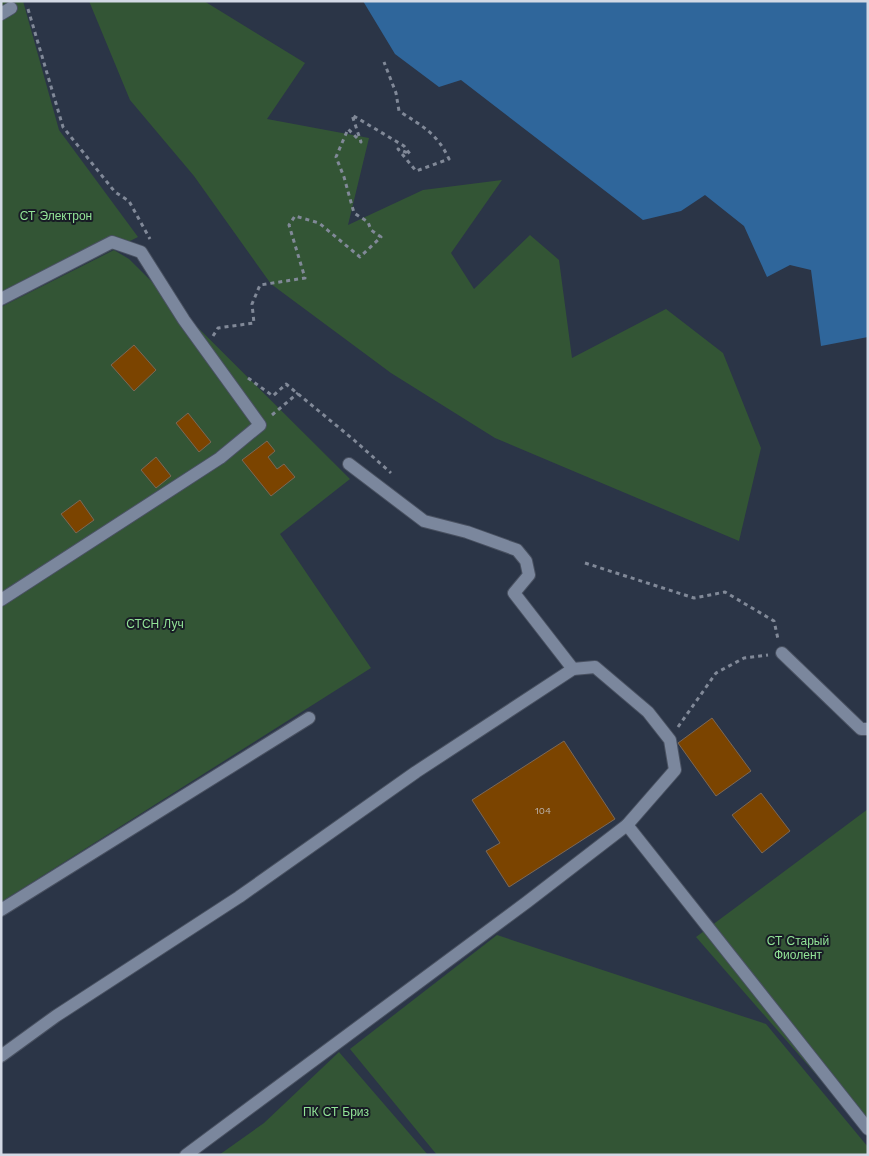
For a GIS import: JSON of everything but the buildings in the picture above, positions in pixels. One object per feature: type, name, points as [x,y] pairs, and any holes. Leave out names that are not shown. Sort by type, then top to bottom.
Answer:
[{"type":"street","points":[[1,299],[112,242],[141,252],[184,320],[260,425],[220,458],[1,600]]},
{"type":"street","points":[[349,464],[424,521],[467,532],[517,550],[526,562],[529,575],[514,593],[573,669]]},
{"type":"street","points":[[782,653],[861,729],[868,729]]},
{"type":"street","points":[[1,1056],[56,1016],[239,897],[416,772],[573,669],[596,667],[648,712],[670,740],[675,770],[627,825],[527,902],[186,1155]]},
{"type":"street","points":[[1,910],[309,718]]},
{"type":"street","points":[[627,825],[868,1129]]},
{"type":"path","points":[[26,2],[64,127],[114,192]]},
{"type":"path","points":[[211,338],[218,328],[254,323],[252,304],[260,285],[305,278],[289,225],[295,216],[319,223],[360,257],[381,238],[371,230],[368,222],[354,213],[336,157],[348,129],[361,142],[352,115],[404,146],[410,154],[398,149],[416,171],[449,159],[443,145],[428,129],[399,111],[396,93],[384,62]]},
{"type":"path","points":[[273,396],[286,384],[395,478]]},
{"type":"path","points":[[276,412],[298,393]]},
{"type":"path","points":[[585,562],[694,598],[725,592],[774,621],[782,653],[744,658],[716,674],[670,740]]},
{"type":"green space","name":"СТ Электрон","points":[[1,1],[23,1],[59,130],[138,237],[1,305]]},
{"type":"green space","points":[[89,1],[204,1],[305,63],[267,119],[369,138],[348,225],[423,190],[502,180],[451,253],[474,289],[530,235],[559,260],[572,358],[666,309],[723,353],[761,448],[739,541],[495,438],[391,373],[271,284],[194,176],[130,100]]},
{"type":"green space","name":"СТСН Луч","points":[[114,250],[129,259],[350,479],[280,534],[371,668],[1,902],[1,307]]},
{"type":"green space","name":"СТ Старый Фиолент","points":[[868,809],[868,1134],[696,937]]},
{"type":"green space","points":[[497,935],[766,1024],[868,1147],[868,1155],[437,1155],[350,1049]]},
{"type":"green space","name":"ПК СТ Бриз","points":[[339,1052],[428,1155],[219,1155],[264,1123]]},
{"type":"water","points":[[363,1],[868,1],[868,337],[821,346],[811,270],[790,265],[767,277],[744,226],[705,195],[681,211],[643,220],[461,80],[439,87],[395,54]]}]
